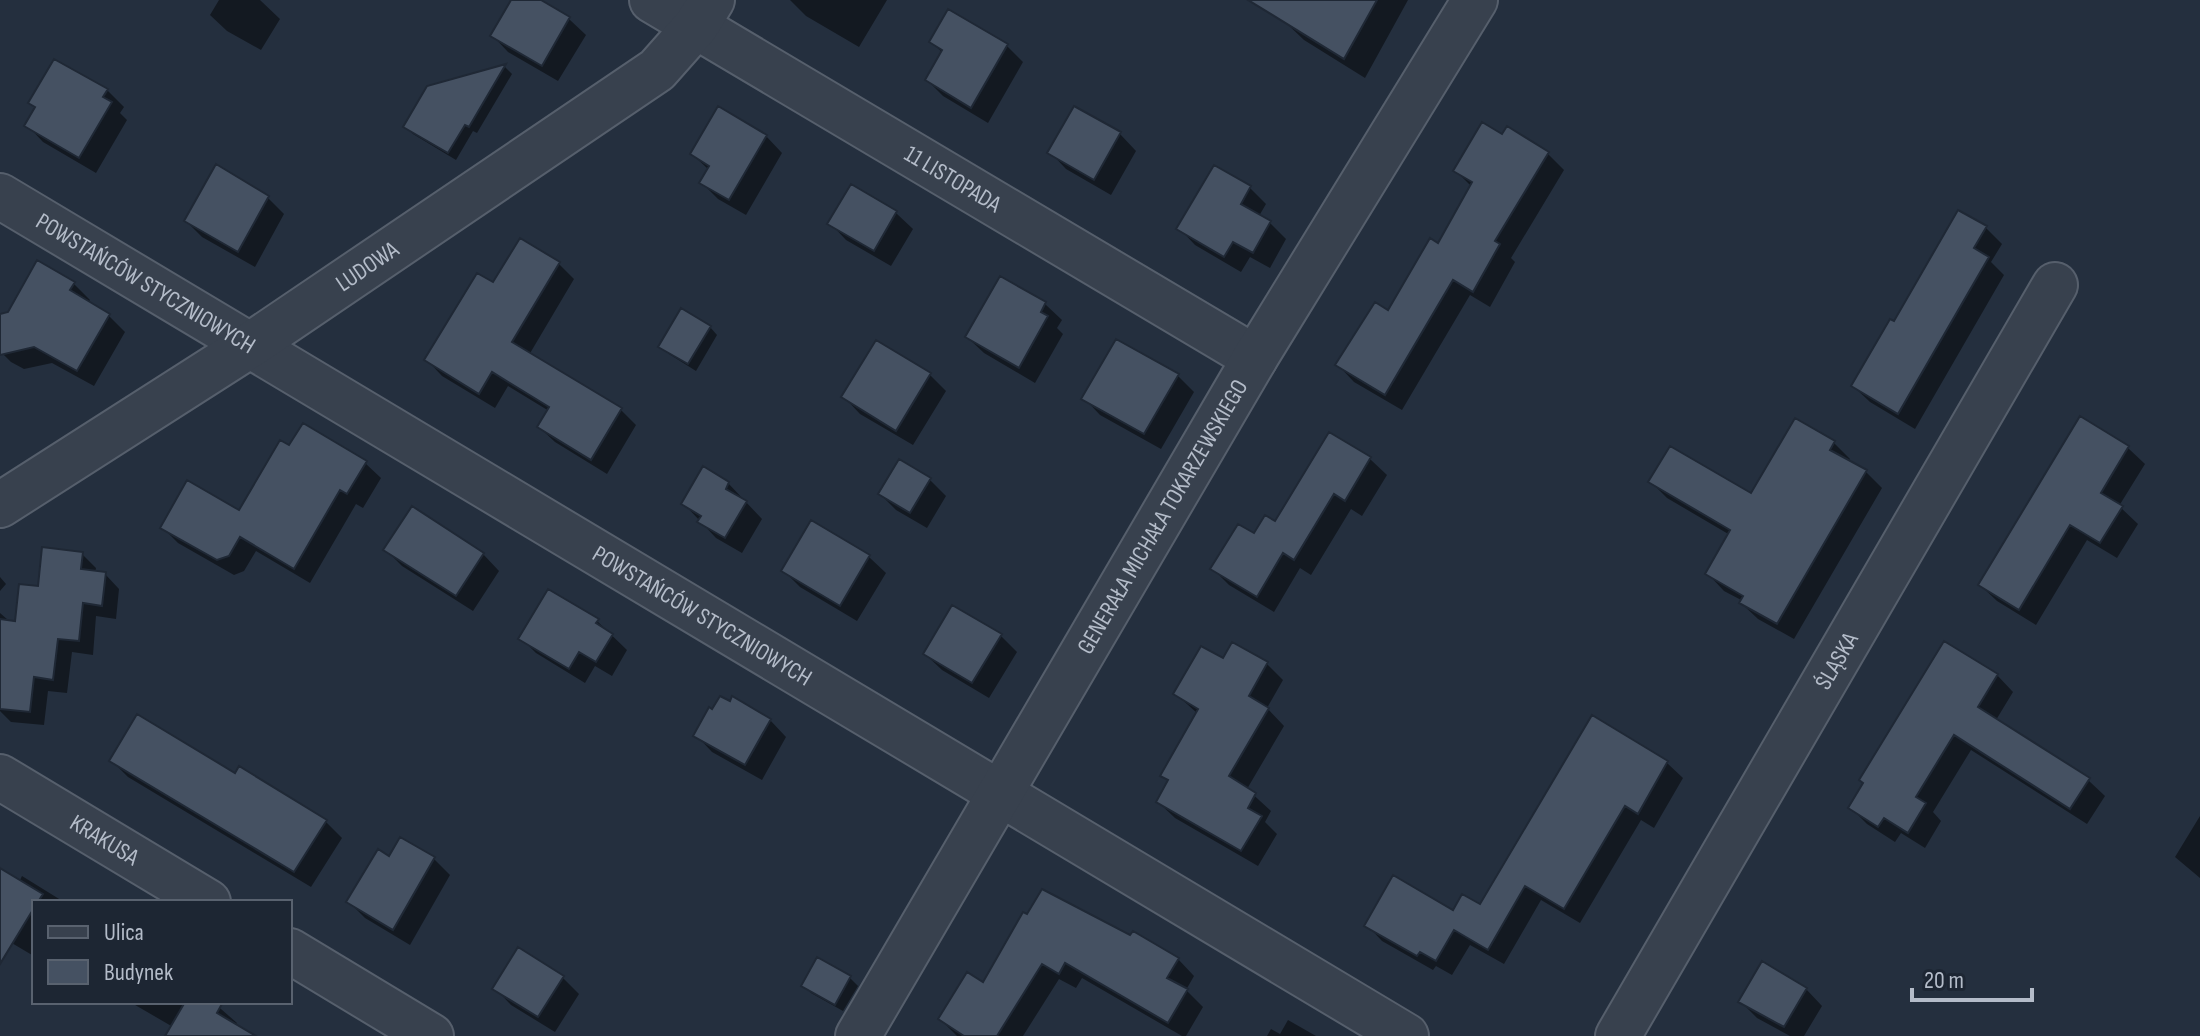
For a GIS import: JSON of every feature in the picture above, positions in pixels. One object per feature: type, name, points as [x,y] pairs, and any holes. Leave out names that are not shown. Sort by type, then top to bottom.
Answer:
[{"type":"street","name":"11 LISTOPADA","points":[[652,0],[704,13],[1255,358]]},
{"type":"street","name":"GENERAŁA MICHAŁA TOKARZEWSKIEGO","points":[[858,1036],[1255,358],[1475,0]]},
{"type":"street","name":"LUDOWA","points":[[0,505],[252,344],[657,70],[704,13]]},
{"type":"street","name":"POWSTAŃCÓW STYCZNIOWYCH","points":[[0,196],[1406,1036]]},
{"type":"street","name":"ŚLĄSKA","points":[[1618,1036],[2055,285]]},
{"type":"street","name":"KRAKUSA","points":[[0,777],[205,900]]},
{"type":"street","points":[[292,952],[431,1036]]},
{"type":"building","points":[[511,0],[541,0],[570,17],[542,66],[490,36]]},
{"type":"building","points":[[1248,0],[1377,0],[1344,59]]},
{"type":"building","points":[[948,9],[1008,44],[971,108],[925,80],[942,50],[929,42]]},
{"type":"building","points":[[54,59],[108,89],[103,97],[112,102],[79,158],[24,126],[35,107],[28,103]]},
{"type":"building","points":[[506,64],[469,127],[465,125],[448,153],[403,127],[427,86]]},
{"type":"building","points":[[718,106],[767,135],[729,200],[699,183],[709,166],[690,154]]},
{"type":"building","points":[[1074,106],[1121,132],[1094,180],[1047,153]]},
{"type":"building","points":[[1482,122],[1502,134],[1507,126],[1549,152],[1495,241],[1500,244],[1473,292],[1453,280],[1385,395],[1335,365],[1375,302],[1388,310],[1430,238],[1438,243],[1472,182],[1453,171]]},
{"type":"building","points":[[216,164],[269,196],[238,252],[184,221]]},
{"type":"building","points":[[1214,165],[1251,186],[1241,204],[1271,221],[1253,253],[1233,242],[1224,257],[1176,229]]},
{"type":"building","points":[[851,184],[897,211],[874,251],[827,224]]},
{"type":"building","points":[[1958,210],[1987,226],[1974,248],[1989,257],[1898,414],[1851,386],[1890,319],[1894,321]]},
{"type":"building","points":[[520,238],[560,262],[512,342],[622,408],[591,460],[537,427],[549,407],[492,372],[479,394],[424,360],[477,273],[493,282]]},
{"type":"building","points":[[37,260],[75,282],[70,290],[110,314],[77,371],[34,347],[0,355],[0,314],[8,312]]},
{"type":"building","points":[[1000,276],[1046,302],[1041,312],[1048,316],[1019,368],[965,337]]},
{"type":"building","points":[[681,308],[711,326],[688,364],[658,347]]},
{"type":"building","points":[[1116,339],[1179,374],[1144,434],[1081,399]]},
{"type":"building","points":[[876,340],[931,373],[896,431],[841,397]]},
{"type":"building","points":[[2080,416],[2129,446],[2101,493],[2123,506],[2100,543],[2070,525],[2019,610],[1978,585]]},
{"type":"building","points":[[1795,418],[1835,441],[1830,450],[1867,470],[1777,624],[1739,603],[1743,596],[1705,574],[1730,530],[1648,482],[1670,446],[1751,493]]},
{"type":"building","points":[[303,423],[367,461],[347,494],[340,490],[294,569],[240,537],[229,556],[217,560],[160,528],[187,480],[239,510],[280,440],[289,445]]},
{"type":"building","points":[[1329,432],[1371,457],[1345,501],[1334,494],[1294,560],[1283,553],[1257,597],[1210,569],[1238,524],[1254,533],[1265,515],[1275,521]]},
{"type":"building","points":[[899,459],[931,478],[910,513],[878,494]]},
{"type":"building","points":[[703,466],[729,482],[726,489],[747,501],[725,538],[697,522],[701,516],[681,504]]},
{"type":"building","points":[[412,506],[484,553],[456,596],[383,550]]},
{"type":"building","points":[[811,520],[870,555],[840,606],[781,571]]},
{"type":"building","points":[[42,547],[83,552],[81,569],[106,572],[102,606],[83,603],[79,641],[58,639],[53,680],[34,677],[30,712],[0,709],[0,619],[15,621],[19,584],[38,586]]},
{"type":"building","points":[[548,589],[599,619],[596,623],[613,634],[596,662],[579,652],[569,669],[518,639]]},
{"type":"building","points":[[952,605],[1002,634],[972,683],[923,654]]},
{"type":"building","points":[[1944,641],[1998,674],[1978,707],[2090,778],[2070,809],[1954,735],[1916,797],[1926,803],[1908,833],[1884,818],[1878,827],[1848,808],[1863,783],[1859,780]]},
{"type":"building","points":[[1232,642],[1268,662],[1249,696],[1269,708],[1229,776],[1256,793],[1248,808],[1262,816],[1241,851],[1156,802],[1168,780],[1160,776],[1198,709],[1173,694],[1201,646],[1223,658]]},
{"type":"building","points":[[720,696],[730,701],[732,696],[771,719],[745,765],[693,736],[709,707],[712,709]]},
{"type":"building","points":[[137,714],[235,773],[239,766],[327,820],[294,872],[109,761]]},
{"type":"building","points":[[1592,715],[1668,761],[1638,814],[1625,806],[1564,909],[1525,886],[1488,950],[1454,930],[1436,961],[1420,952],[1417,956],[1364,926],[1393,875],[1453,910],[1462,894],[1480,904]]},
{"type":"building","points":[[400,837],[435,857],[393,930],[346,902],[378,849],[389,856]]},
{"type":"building","points":[[0,868],[43,894],[39,900],[32,900],[32,911],[0,964]]},
{"type":"building","points":[[1042,889],[1130,935],[1133,931],[1179,958],[1167,978],[1188,989],[1168,1023],[1065,963],[1059,974],[1042,964],[997,1036],[964,1036],[938,1019],[967,972],[983,982],[1023,912],[1027,914]]},
{"type":"building","points":[[518,947],[564,976],[538,1017],[492,989]]},
{"type":"building","points":[[817,957],[851,976],[835,1005],[801,986]]},
{"type":"building","points":[[1762,961],[1807,988],[1784,1027],[1738,1002]]},
{"type":"building","points":[[184,1004],[222,1004],[217,1013],[256,1036],[165,1036]]}]
